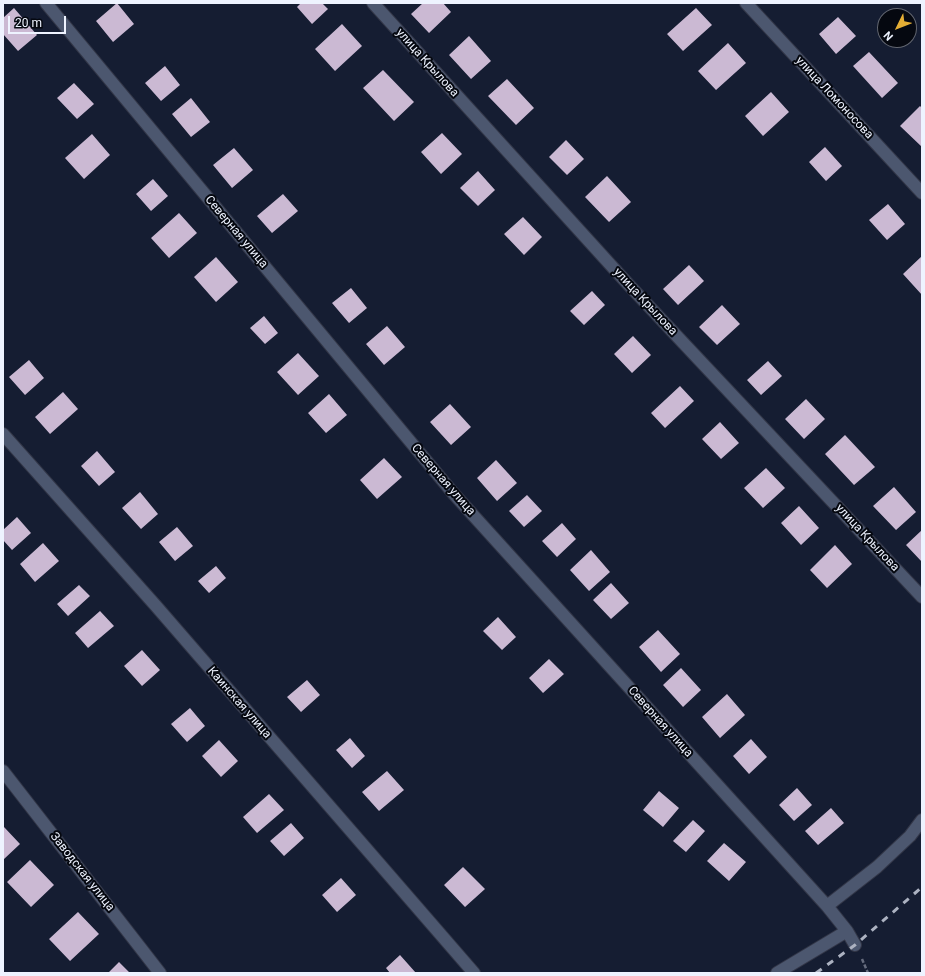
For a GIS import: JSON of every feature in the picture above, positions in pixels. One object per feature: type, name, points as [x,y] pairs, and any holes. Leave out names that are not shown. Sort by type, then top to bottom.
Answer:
[{"type":"street","name":"Северная улица","points":[[46,3],[453,493],[827,906],[847,931],[855,945]]},
{"type":"street","name":"улица Крылова","points":[[373,3],[632,288],[922,597]]},
{"type":"street","name":"улица Ломоносова","points":[[746,3],[922,193]]},
{"type":"street","name":"Каинская улица","points":[[3,434],[156,606],[474,973]]},
{"type":"street","name":"Заводская улица","points":[[3,772],[160,973]]},
{"type":"street","points":[[827,906],[877,867],[910,836],[922,820]]},
{"type":"street","points":[[777,973],[847,931]]},
{"type":"building","points":[[117,3],[134,24],[113,42],[96,21]]},
{"type":"building","points":[[301,3],[322,3],[328,9],[312,24],[297,7]]},
{"type":"building","points":[[423,3],[443,3],[451,12],[429,33],[411,14]]},
{"type":"building","points":[[14,8],[37,35],[18,51],[3,34],[3,18]]},
{"type":"building","points":[[696,8],[712,25],[683,51],[667,34]]},
{"type":"building","points":[[838,17],[856,36],[836,54],[819,34]]},
{"type":"building","points":[[342,24],[362,46],[335,71],[315,49]]},
{"type":"building","points":[[469,36],[491,61],[471,79],[449,55]]},
{"type":"building","points":[[728,43],[746,63],[716,90],[698,71]]},
{"type":"building","points":[[869,52],[898,83],[882,98],[853,66]]},
{"type":"building","points":[[165,66],[180,85],[161,101],[145,83]]},
{"type":"building","points":[[383,70],[414,102],[394,121],[363,88]]},
{"type":"building","points":[[507,79],[534,108],[516,125],[488,96]]},
{"type":"building","points":[[74,83],[94,104],[77,119],[57,98]]},
{"type":"building","points":[[771,92],[789,112],[763,136],[745,116]]},
{"type":"building","points":[[191,98],[210,122],[191,137],[172,114]]},
{"type":"building","points":[[920,106],[922,108],[922,147],[900,126]]},
{"type":"building","points":[[442,133],[462,154],[441,174],[421,152]]},
{"type":"building","points":[[92,134],[110,155],[84,179],[65,158]]},
{"type":"building","points":[[566,140],[584,159],[567,175],[549,157]]},
{"type":"building","points":[[825,147],[842,166],[826,181],[809,162]]},
{"type":"building","points":[[234,148],[253,170],[232,188],[213,165]]},
{"type":"building","points":[[478,171],[495,190],[478,206],[460,188]]},
{"type":"building","points":[[607,176],[631,202],[609,222],[585,197]]},
{"type":"building","points":[[153,179],[168,196],[151,211],[136,194]]},
{"type":"building","points":[[283,194],[298,211],[272,233],[257,216]]},
{"type":"building","points":[[888,204],[905,224],[887,240],[869,220]]},
{"type":"building","points":[[179,213],[197,233],[169,258],[151,238]]},
{"type":"building","points":[[523,217],[542,237],[524,255],[504,234]]},
{"type":"building","points":[[922,256],[922,295],[903,274]]},
{"type":"building","points":[[216,257],[238,282],[216,302],[194,277]]},
{"type":"building","points":[[689,265],[704,281],[678,305],[663,289]]},
{"type":"building","points":[[351,288],[367,308],[349,323],[332,303]]},
{"type":"building","points":[[592,291],[605,305],[584,325],[570,311]]},
{"type":"building","points":[[722,305],[740,324],[717,345],[699,327]]},
{"type":"building","points":[[264,316],[278,333],[265,344],[250,328]]},
{"type":"building","points":[[387,326],[405,347],[384,365],[366,344]]},
{"type":"building","points":[[633,336],[651,355],[632,373],[614,354]]},
{"type":"building","points":[[298,353],[319,376],[298,395],[277,372]]},
{"type":"building","points":[[29,360],[44,378],[25,395],[9,377]]},
{"type":"building","points":[[768,361],[782,376],[761,395],[747,380]]},
{"type":"building","points":[[680,386],[694,401],[665,428],[651,413]]},
{"type":"building","points":[[63,392],[78,409],[50,434],[35,417]]},
{"type":"building","points":[[329,394],[347,415],[326,433],[308,413]]},
{"type":"building","points":[[806,399],[825,419],[804,439],[785,419]]},
{"type":"building","points":[[450,404],[471,427],[451,445],[430,422]]},
{"type":"building","points":[[720,422],[739,443],[721,459],[702,439]]},
{"type":"building","points":[[845,435],[875,467],[854,485],[825,454]]},
{"type":"building","points":[[97,451],[115,472],[99,486],[81,466]]},
{"type":"building","points":[[384,458],[402,477],[377,499],[360,480]]},
{"type":"building","points":[[496,460],[517,483],[497,501],[477,478]]},
{"type":"building","points":[[766,468],[785,488],[763,508],[744,488]]},
{"type":"building","points":[[894,487],[916,512],[896,530],[873,506]]},
{"type":"building","points":[[140,492],[158,514],[141,529],[122,508]]},
{"type":"building","points":[[527,495],[542,511],[524,527],[509,511]]},
{"type":"building","points":[[799,506],[819,528],[801,545],[781,523]]},
{"type":"building","points":[[17,517],[31,533],[12,550],[3,540],[3,530]]},
{"type":"building","points":[[562,523],[576,539],[557,557],[542,541]]},
{"type":"building","points":[[177,527],[193,546],[175,561],[159,542]]},
{"type":"building","points":[[922,530],[922,562],[906,545]]},
{"type":"building","points":[[43,543],[59,561],[35,582],[20,564]]},
{"type":"building","points":[[835,545],[852,564],[827,588],[810,570]]},
{"type":"building","points":[[591,550],[610,572],[589,591],[570,570]]},
{"type":"building","points":[[216,566],[226,578],[209,593],[198,581]]},
{"type":"building","points":[[611,583],[629,603],[611,619],[593,600]]},
{"type":"building","points":[[79,585],[90,596],[68,616],[57,604]]},
{"type":"building","points":[[100,611],[114,626],[88,648],[75,633]]},
{"type":"building","points":[[498,617],[516,637],[502,650],[483,631]]},
{"type":"building","points":[[658,630],[680,654],[661,672],[639,647]]},
{"type":"building","points":[[142,650],[160,670],[142,686],[124,666]]},
{"type":"building","points":[[549,659],[564,674],[543,693],[529,678]]},
{"type":"building","points":[[681,668],[701,690],[683,707],[663,685]]},
{"type":"building","points":[[307,680],[320,695],[301,712],[287,697]]},
{"type":"building","points":[[727,694],[745,715],[720,738],[702,717]]},
{"type":"building","points":[[190,708],[205,726],[187,742],[171,724]]},
{"type":"building","points":[[350,738],[365,756],[352,768],[336,750]]},
{"type":"building","points":[[751,739],[767,757],[749,774],[733,756]]},
{"type":"building","points":[[219,740],[238,761],[221,777],[202,756]]},
{"type":"building","points":[[387,771],[404,790],[379,811],[362,792]]},
{"type":"building","points":[[797,788],[812,805],[794,821],[779,805]]},
{"type":"building","points":[[659,791],[679,808],[663,827],[643,810]]},
{"type":"building","points":[[269,794],[284,810],[257,833],[243,817]]},
{"type":"building","points":[[831,808],[844,823],[818,845],[805,831]]},
{"type":"building","points":[[693,820],[705,831],[686,852],[673,841]]},
{"type":"building","points":[[291,823],[304,838],[284,856],[270,841]]},
{"type":"building","points":[[4,827],[20,844],[3,860],[3,828]]},
{"type":"building","points":[[724,843],[746,862],[729,881],[707,861]]},
{"type":"building","points":[[30,860],[54,885],[31,907],[7,882]]},
{"type":"building","points":[[463,867],[485,889],[465,907],[444,885]]},
{"type":"building","points":[[341,878],[356,895],[337,912],[322,895]]},
{"type":"building","points":[[78,912],[99,934],[70,961],[49,939]]},
{"type":"building","points":[[400,955],[416,973],[390,973],[386,968]]},
{"type":"building","points":[[119,962],[130,973],[108,973]]},
{"type":"railway","points":[[816,973],[855,945],[922,887]]}]
